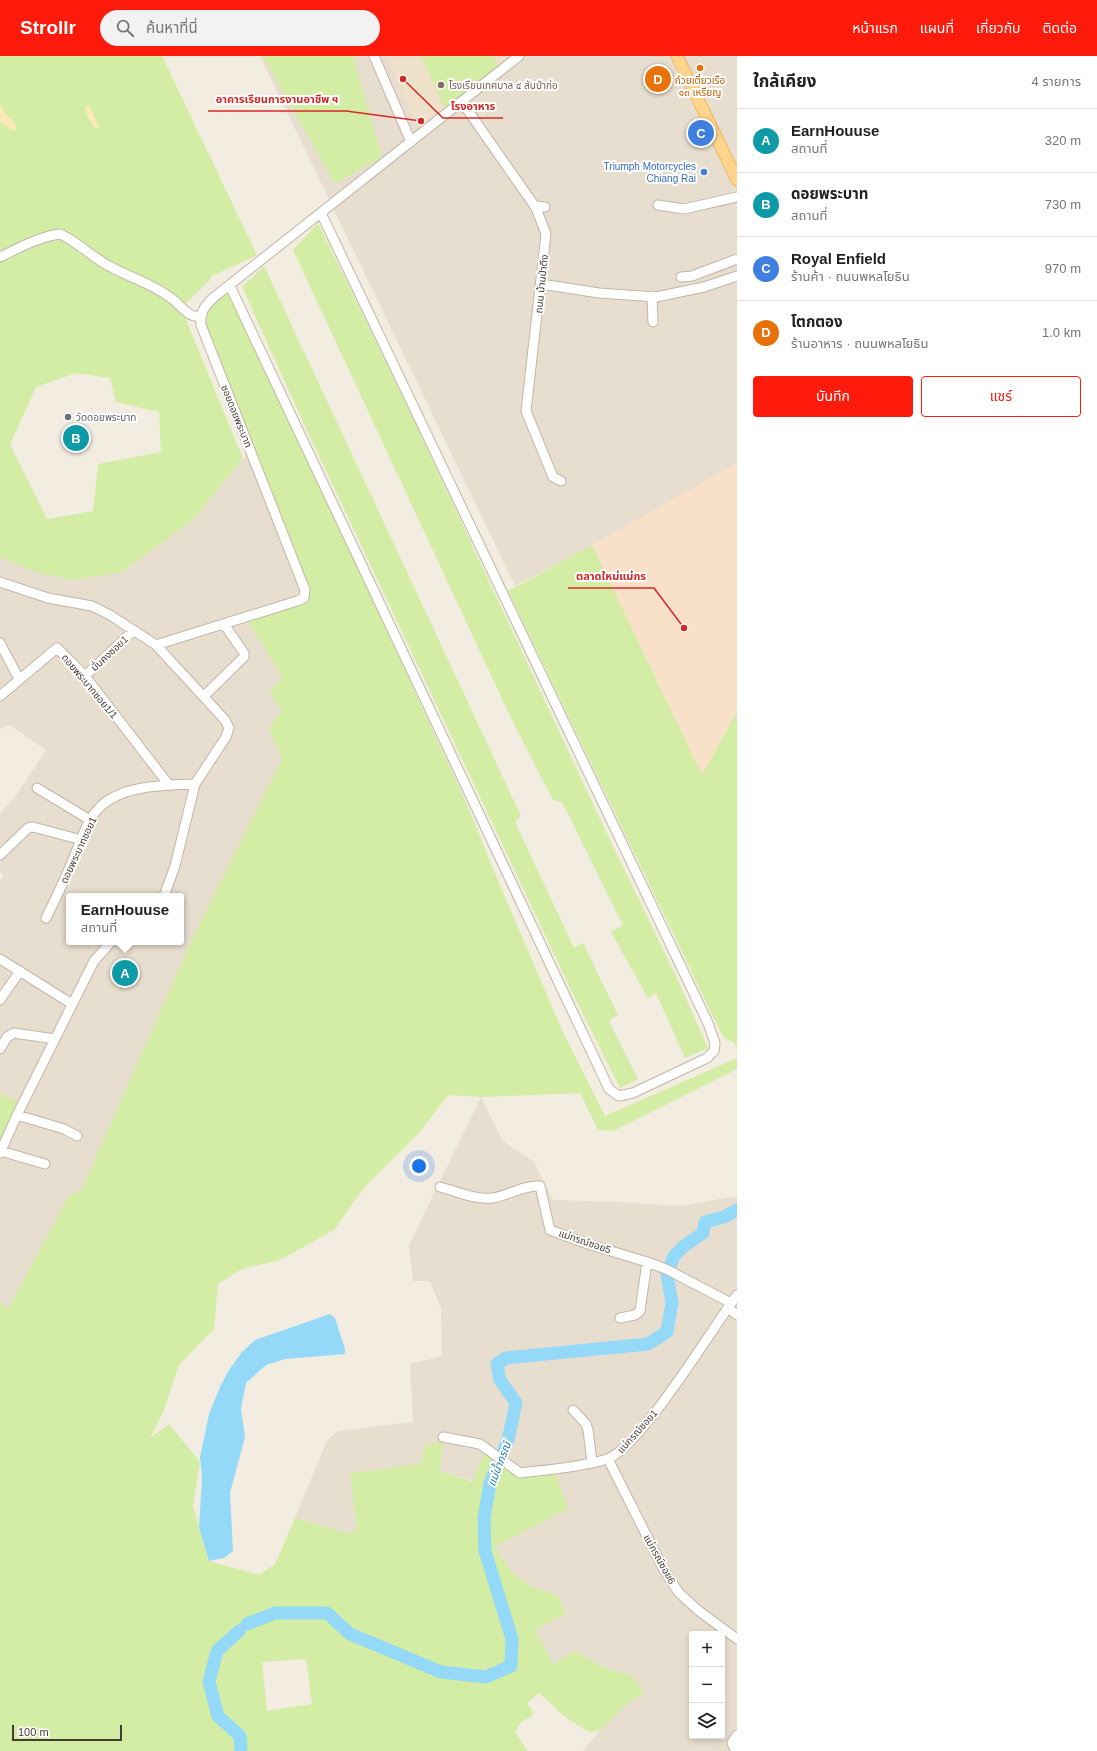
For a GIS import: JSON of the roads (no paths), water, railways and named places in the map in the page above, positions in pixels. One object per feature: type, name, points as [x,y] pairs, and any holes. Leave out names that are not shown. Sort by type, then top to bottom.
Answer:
[{"type":"main road","points":[[677,56],[737,180]]},
{"type":"street","points":[[374,56],[410,142]]},
{"type":"street","points":[[0,258],[22,246],[60,234],[110,267],[165,293],[182,305],[193,317],[200,316],[206,305],[519,56]]},
{"type":"street","name":"ถนน บ้านป่าตึง","points":[[462,102],[535,206],[546,234],[526,411],[553,477],[561,481]]},
{"type":"street","points":[[658,205],[684,209],[737,197]]},
{"type":"street","points":[[535,206],[545,207]]},
{"type":"street","points":[[230,286],[609,1089],[619,1096],[633,1093],[707,1058],[714,1051],[715,1043],[708,1023],[321,212]]},
{"type":"street","points":[[681,277],[692,276],[737,259]]},
{"type":"street","points":[[541,284],[599,293],[654,296],[704,287],[737,276]]},
{"type":"street","points":[[653,322],[654,296]]},
{"type":"street","name":"ซอยดอยพระบาท","points":[[156,645],[304,598],[305,590],[201,325],[200,316]]},
{"type":"street","points":[[0,582],[48,598],[92,606],[134,630],[156,645],[225,720],[229,728],[226,738],[195,784],[175,866],[165,893]]},
{"type":"street","points":[[204,696],[244,657],[244,653],[224,624]]},
{"type":"street","name":"มั่นคงซอย1","points":[[85,676],[134,630]]},
{"type":"street","points":[[0,643],[19,679]]},
{"type":"street","name":"ดอยพระบาทซอย1/1","points":[[0,696],[57,648],[85,676],[169,785]]},
{"type":"street","name":"ดอยพระบาทซอย1","points":[[46,918],[90,820],[102,805],[115,797],[147,788],[195,784]]},
{"type":"street","points":[[37,788],[90,820]]},
{"type":"street","points":[[0,855],[28,828],[33,827],[82,840]]},
{"type":"street","points":[[45,1164],[0,1152],[2,1140],[17,1115],[94,961],[108,945]]},
{"type":"street","points":[[0,959],[72,1004]]},
{"type":"street","points":[[0,1000],[20,971]]},
{"type":"street","points":[[0,1049],[7,1036],[14,1033],[55,1039]]},
{"type":"street","points":[[17,1115],[64,1129],[77,1136]]},
{"type":"street","name":"แม่กรณ์ซอย5","points":[[440,1187],[478,1198],[493,1198],[531,1185],[540,1186],[550,1230],[588,1244],[647,1262]]},
{"type":"street","points":[[620,1318],[635,1315],[640,1311],[647,1262],[676,1274],[729,1306],[737,1315]]},
{"type":"street","name":"แม่กรณ์ซอย1","points":[[443,1437],[480,1444],[520,1473],[608,1459],[621,1451],[653,1414],[737,1295]]},
{"type":"street","points":[[573,1410],[586,1424],[592,1462]]},
{"type":"street","name":"แม่กรณ์ซอย6","points":[[608,1459],[664,1570],[679,1594],[736,1637]]},
{"type":"street","points":[[736,1751],[732,1743],[737,1735]]},
{"type":"water","points":[[330,1314],[335,1318],[345,1349],[345,1354],[285,1359],[266,1365],[246,1383],[241,1409],[245,1437],[230,1493],[233,1551],[224,1558],[209,1561],[199,1527],[202,1477],[200,1457],[209,1414],[220,1387],[229,1370],[242,1352],[255,1340]]},
{"type":"waterway","name":"แม่น้ำกรณ์","points":[[247,1624],[275,1613],[327,1613],[350,1634],[441,1672],[486,1677],[511,1666],[512,1639],[485,1551],[484,1518],[490,1483],[508,1440],[516,1403],[500,1380],[497,1364],[506,1358],[648,1344],[667,1332],[672,1303],[667,1274],[674,1256],[684,1246],[703,1233],[705,1222],[724,1217],[737,1210]]},
{"type":"waterway","name":"แม่น้ำกรณ์","points":[[239,1631],[217,1651],[209,1682],[218,1716],[240,1736],[241,1751]]},
{"type":"place","name":"ก๋วยเตี๋ยวเรือ ๑๓ เหรียญ","points":[[700,68]]},
{"type":"place","name":"โรงอาหาร","points":[[403,79]]},
{"type":"place","name":"โตกตอง","points":[[658,79]]},
{"type":"place","name":"โรงเรียนเทศบาล ๔ สันป่าก่อ","points":[[441,85]]},
{"type":"place","name":"อาคารเรียนการงานอาชีพ ฯ","points":[[421,121]]},
{"type":"place","name":"Royal Enfield","points":[[701,133]]},
{"type":"place","name":"Triumph Motorcycles Chiang Rai","points":[[704,172]]},
{"type":"place","name":"วัดดอยพระบาท","points":[[68,417]]},
{"type":"place","name":"ดอยพระบาท","points":[[76,438]]},
{"type":"place","name":"ตลาดใหม่แม่กร","points":[[684,628]]},
{"type":"place","name":"EarnHouuse","points":[[125,973]]}]
